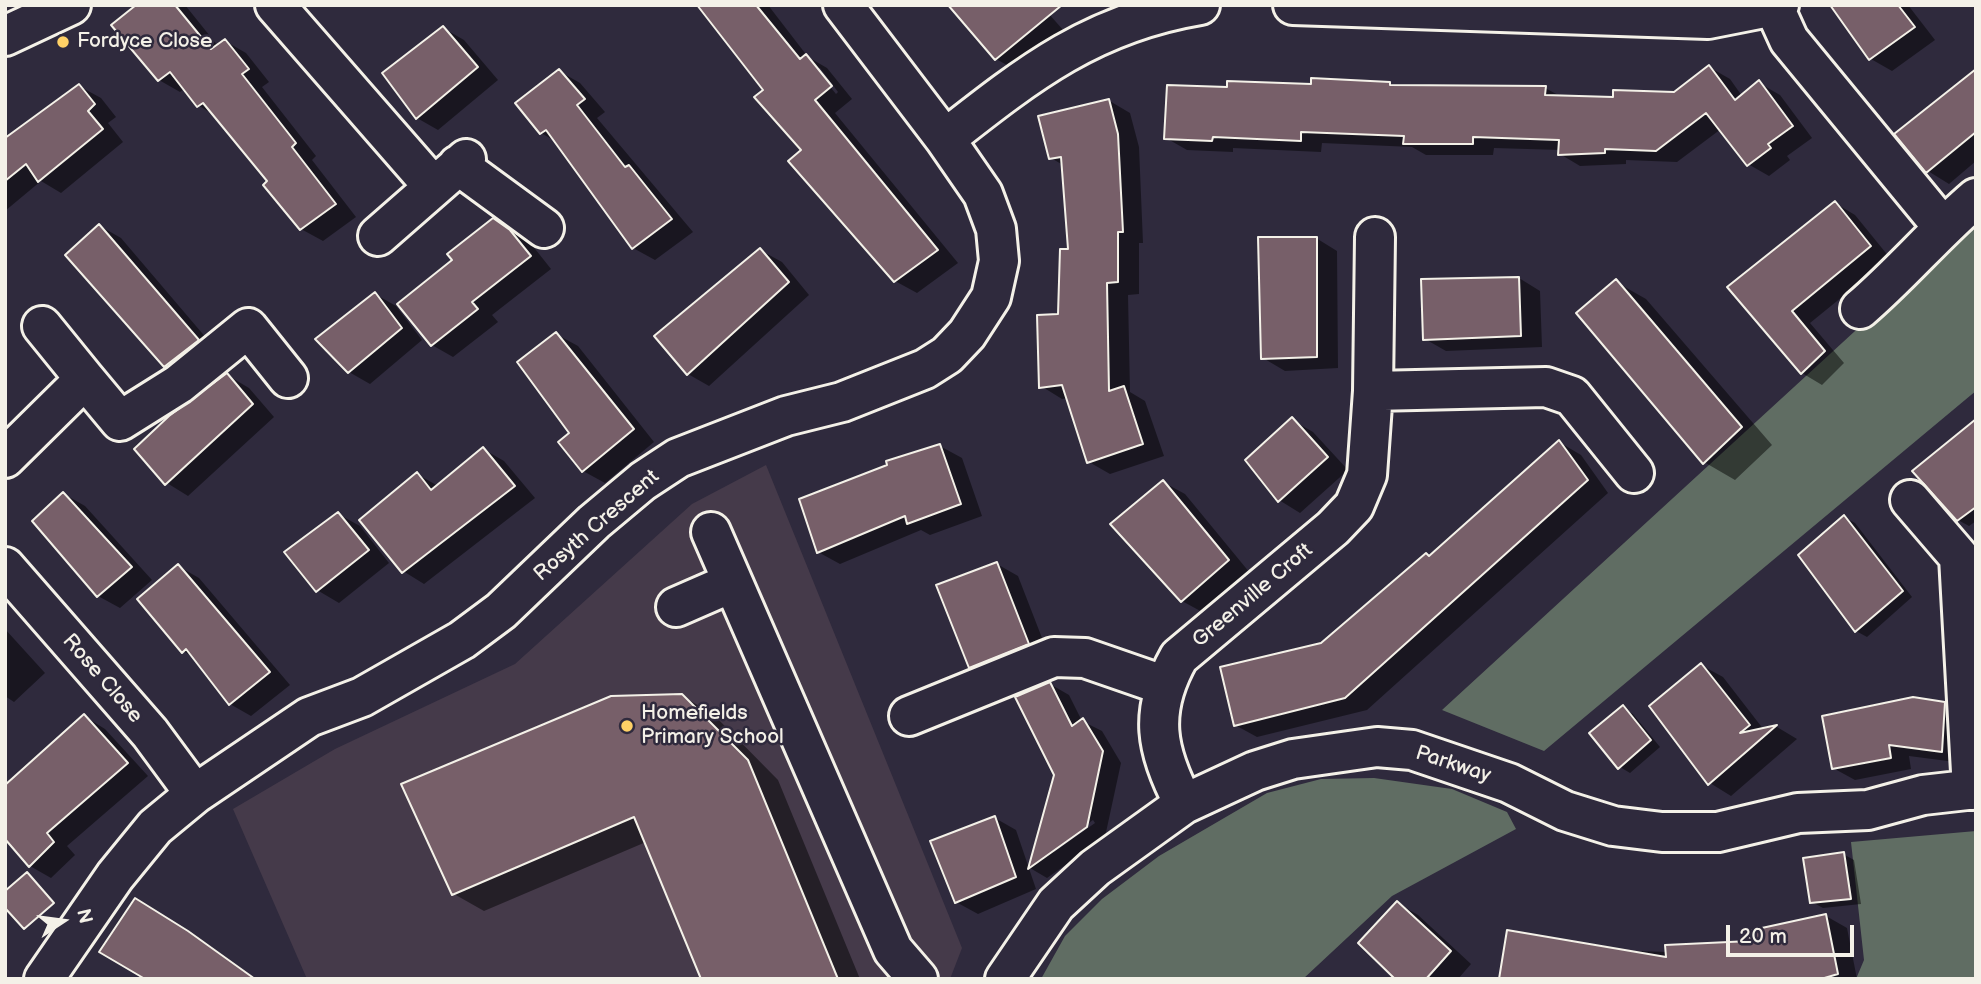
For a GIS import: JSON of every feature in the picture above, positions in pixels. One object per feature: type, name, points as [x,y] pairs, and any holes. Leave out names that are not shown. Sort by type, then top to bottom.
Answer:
[{"type":"street","points":[[5,36],[71,5]]},
{"type":"street","points":[[275,5],[452,170],[544,229]]},
{"type":"street","name":"Rosyth Crescent","points":[[44,979],[115,876],[155,827],[195,794],[309,718],[362,697],[462,640],[501,611],[643,481],[678,458],[786,416],[842,402],[925,369],[947,355],[967,334],[991,297],[999,261],[996,229],[984,194],[945,138],[843,5]]},
{"type":"street","points":[[945,138],[1031,71],[1075,46],[1120,25],[1164,11],[1200,5]]},
{"type":"street","points":[[1293,5],[1708,19],[1776,6],[1789,40],[1861,131],[1942,226]]},
{"type":"street","points":[[378,236],[452,170]]},
{"type":"street","points":[[1860,309],[1901,274],[1942,226],[1976,198]]},
{"type":"street","name":"Greenville Croft","points":[[1184,804],[1169,776],[1160,746],[1158,713],[1163,685],[1179,657],[1333,528],[1354,506],[1367,475],[1373,391],[1375,237]]},
{"type":"street","points":[[42,326],[120,421],[179,384],[248,328],[288,378]]},
{"type":"street","points":[[5,458],[85,379]]},
{"type":"street","points":[[1373,391],[1546,387],[1572,396],[1634,473]]},
{"type":"street","name":"Parkway","points":[[1005,979],[1056,904],[1095,868],[1184,804],[1255,771],[1293,759],[1377,747],[1412,750],[1509,783],[1545,804],[1613,825],[1662,832],[1718,832],[1798,813],[1868,810],[1923,795],[1974,789],[1967,550],[1910,500]]},
{"type":"street","points":[[711,532],[893,950],[918,979]]},
{"type":"street","name":"Rose Close","points":[[5,567],[150,733],[195,794]]},
{"type":"street","points":[[676,607],[731,583]]},
{"type":"street","points":[[909,716],[1054,657],[1085,658],[1163,685]]},
{"type":"shaded area","name":"Homefields Primary School","points":[[766,465],[962,948],[950,979],[307,979],[233,809],[335,749],[515,664],[692,504]]},
{"type":"green space","points":[[1976,220],[1976,391],[1544,751],[1442,710]]},
{"type":"green space","points":[[1374,778],[1452,789],[1507,812],[1516,829],[1392,896],[1303,979],[1041,979],[1065,936],[1102,899],[1159,856],[1267,793],[1321,779]]},
{"type":"green space","points":[[1976,831],[1976,975],[1972,979],[1856,979],[1864,960],[1851,842]]},
{"type":"building","points":[[136,5],[175,5],[211,49],[225,39],[249,69],[242,74],[296,143],[292,147],[336,204],[300,230],[263,185],[267,181],[203,103],[197,107],[170,72],[158,81],[111,25]]},
{"type":"building","points":[[697,5],[756,5],[800,59],[806,54],[832,86],[815,100],[938,250],[894,282],[788,161],[801,150],[754,97],[763,90]]},
{"type":"building","points":[[948,5],[1062,5],[995,60]]},
{"type":"building","points":[[1830,5],[1898,5],[1915,27],[1869,60]]},
{"type":"building","points":[[443,26],[478,67],[416,119],[382,73]]},
{"type":"building","points":[[1709,65],[1735,100],[1759,80],[1793,126],[1768,144],[1771,148],[1747,166],[1706,113],[1656,151],[1605,149],[1605,153],[1558,155],[1559,140],[1473,137],[1473,144],[1403,144],[1404,136],[1301,132],[1301,141],[1213,137],[1212,141],[1164,139],[1167,85],[1227,87],[1227,81],[1311,84],[1311,78],[1390,82],[1390,85],[1546,86],[1545,95],[1613,97],[1613,90],[1674,92]]},
{"type":"building","points":[[559,69],[585,99],[577,105],[625,167],[629,165],[672,219],[632,249],[546,130],[540,134],[515,103]]},
{"type":"building","points":[[1976,69],[1976,132],[1926,173],[1894,134]]},
{"type":"building","points":[[79,84],[95,104],[88,111],[103,129],[38,182],[26,164],[5,181],[5,138]]},
{"type":"building","points":[[1109,99],[1118,134],[1123,232],[1118,232],[1118,282],[1107,283],[1109,391],[1124,386],[1143,444],[1087,463],[1062,385],[1039,388],[1037,315],[1058,314],[1060,249],[1068,249],[1061,157],[1049,159],[1038,116]]},
{"type":"building","points":[[1835,201],[1871,246],[1792,311],[1825,351],[1801,374],[1727,287]]},
{"type":"building","points":[[493,218],[510,230],[531,256],[472,302],[478,309],[431,346],[397,304],[452,260],[447,254]]},
{"type":"building","points":[[99,224],[199,340],[164,367],[65,255]]},
{"type":"building","points":[[1258,237],[1317,237],[1317,357],[1261,359]]},
{"type":"building","points":[[760,248],[789,282],[687,375],[654,336]]},
{"type":"building","points":[[1519,277],[1521,336],[1423,340],[1421,279]]},
{"type":"building","points":[[1616,279],[1742,427],[1703,464],[1576,313]]},
{"type":"building","points":[[375,292],[402,328],[348,373],[315,339]]},
{"type":"building","points":[[556,332],[634,429],[582,472],[558,442],[569,433],[517,362]]},
{"type":"building","points":[[227,373],[253,404],[165,485],[134,449],[169,416]]},
{"type":"building","points":[[1292,417],[1328,457],[1278,502],[1245,460]]},
{"type":"building","points":[[1976,419],[1976,507],[1957,521],[1912,471]]},
{"type":"building","points":[[1559,440],[1588,480],[1345,698],[1234,726],[1220,667],[1321,643],[1426,553],[1429,556]]},
{"type":"building","points":[[940,444],[961,504],[907,524],[905,516],[817,553],[799,499],[887,465],[886,461]]},
{"type":"building","points":[[483,447],[515,486],[402,573],[359,520],[417,472],[431,490]]},
{"type":"building","points":[[1163,480],[1229,560],[1181,602],[1110,524]]},
{"type":"building","points":[[63,492],[132,567],[97,597],[32,521]]},
{"type":"building","points":[[338,512],[369,550],[316,592],[284,552]]},
{"type":"building","points":[[1844,515],[1903,591],[1855,632],[1798,555]]},
{"type":"building","points":[[997,562],[1029,644],[969,668],[936,585]]},
{"type":"building","points":[[178,564],[270,672],[229,705],[186,649],[182,653],[137,599]]},
{"type":"building","points":[[1701,663],[1750,725],[1740,733],[1777,725],[1708,785],[1649,706]]},
{"type":"building","points":[[1050,682],[1072,726],[1083,718],[1103,751],[1087,827],[1028,869],[1054,775],[1015,697]]},
{"type":"building","points":[[682,694],[748,760],[838,979],[701,979],[634,817],[452,895],[401,784],[611,696]]},
{"type":"building","points":[[1913,697],[1945,702],[1942,752],[1889,745],[1891,758],[1832,769],[1822,716]]},
{"type":"building","points":[[1623,705],[1651,740],[1618,769],[1589,733]]},
{"type":"building","points":[[84,714],[128,763],[47,833],[54,842],[29,867],[5,839],[5,785]]},
{"type":"building","points":[[995,816],[1016,877],[955,903],[930,841]]},
{"type":"building","points":[[1844,852],[1851,899],[1810,903],[1803,858]]},
{"type":"building","points":[[27,872],[54,903],[24,929],[5,908],[5,891]]},
{"type":"building","points":[[135,898],[188,931],[255,979],[145,979],[99,952]]},
{"type":"building","points":[[1397,901],[1451,951],[1426,979],[1395,979],[1358,943]]},
{"type":"building","points":[[1826,914],[1838,974],[1821,979],[1499,979],[1507,930],[1666,957],[1665,945],[1750,941],[1748,931]]},
{"type":"place","name":"Fordyce Close","points":[[63,42]]},
{"type":"place","name":"Homefields Primary School","points":[[627,726]]}]
